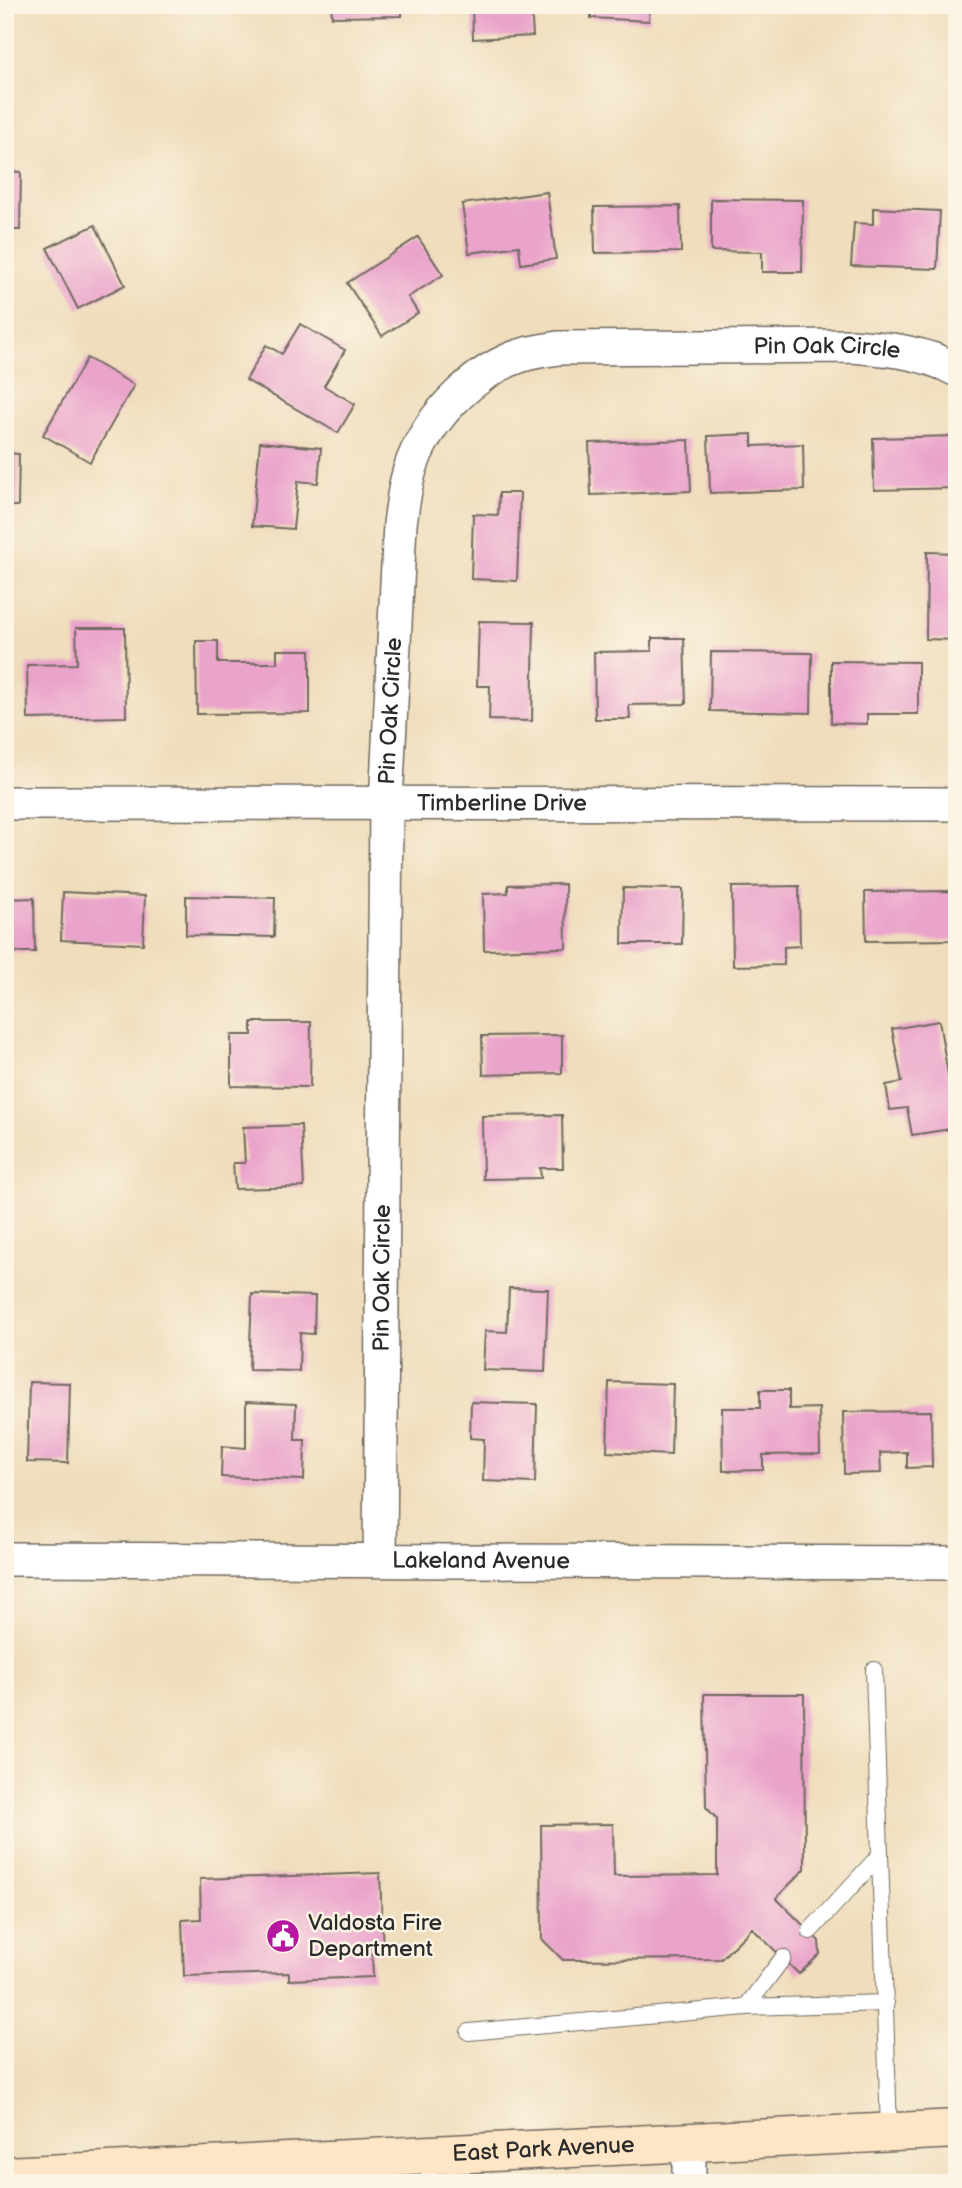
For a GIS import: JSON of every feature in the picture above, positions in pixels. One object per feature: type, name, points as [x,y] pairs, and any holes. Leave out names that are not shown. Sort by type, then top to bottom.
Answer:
[{"type":"main road","name":"East Park Avenue","points":[[5,2176],[429,2169],[689,2142],[957,2129]]},
{"type":"street","name":"Pin Oak Circle","points":[[380,1560],[386,803],[400,524],[405,488],[413,460],[427,432],[448,405],[472,383],[495,368],[525,354],[558,348],[852,346],[897,349],[942,362],[957,370]]},
{"type":"street","name":"Timberline Drive","points":[[5,803],[957,804]]},
{"type":"street","name":"Lakeland Avenue","points":[[5,1559],[957,1563]]},
{"type":"street","points":[[689,2142],[689,2183]]},
{"type":"lane","points":[[874,1670],[888,2132]]},
{"type":"lane","points":[[810,1931],[880,1855]]},
{"type":"lane","points":[[746,2007],[783,1958]]},
{"type":"lane","points":[[469,2032],[746,2007],[886,2003]]},
{"type":"building","points":[[331,5],[402,5],[402,16],[332,17]]},
{"type":"building","points":[[472,5],[531,5],[533,36],[473,39]]},
{"type":"building","points":[[591,5],[650,5],[649,21],[591,18]]},
{"type":"building","points":[[5,171],[21,172],[20,230],[5,230]]},
{"type":"building","points":[[547,192],[556,259],[521,264],[519,246],[469,253],[462,204]]},
{"type":"building","points":[[711,199],[803,200],[802,272],[762,272],[762,252],[711,251]]},
{"type":"building","points":[[680,206],[681,252],[595,253],[594,207]]},
{"type":"building","points":[[873,208],[940,211],[937,269],[851,266],[854,223],[873,224]]},
{"type":"building","points":[[95,225],[125,285],[78,309],[47,248]]},
{"type":"building","points":[[418,237],[443,275],[408,297],[418,313],[382,336],[347,283]]},
{"type":"building","points":[[300,324],[345,350],[324,386],[355,404],[338,433],[246,380],[266,345],[282,354]]},
{"type":"building","points":[[87,358],[134,385],[90,462],[43,435]]},
{"type":"building","points":[[752,434],[752,446],[803,444],[804,490],[710,493],[708,436]]},
{"type":"building","points":[[957,436],[957,488],[874,490],[873,438]]},
{"type":"building","points":[[689,440],[691,491],[591,495],[589,443]]},
{"type":"building","points":[[260,442],[321,448],[318,483],[298,481],[293,529],[252,526]]},
{"type":"building","points":[[5,453],[19,454],[18,506],[5,506]]},
{"type":"building","points":[[499,493],[520,493],[517,581],[471,579],[473,514],[498,515]]},
{"type":"building","points":[[927,552],[957,553],[957,640],[926,639]]},
{"type":"building","points":[[479,621],[534,622],[532,721],[489,720],[490,686],[477,686]]},
{"type":"building","points":[[76,628],[125,628],[126,717],[28,719],[27,665],[77,664]]},
{"type":"building","points":[[652,638],[684,638],[686,704],[629,705],[630,719],[595,719],[594,652],[652,651]]},
{"type":"building","points":[[196,641],[218,641],[218,663],[277,663],[277,650],[310,650],[310,713],[197,714]]},
{"type":"building","points":[[711,652],[812,653],[811,713],[710,711]]},
{"type":"building","points":[[831,661],[918,662],[918,714],[867,714],[867,724],[831,723]]},
{"type":"building","points":[[565,884],[566,948],[484,950],[483,894],[508,893],[508,885]]},
{"type":"building","points":[[799,886],[800,946],[784,947],[784,965],[733,966],[732,887]]},
{"type":"building","points":[[623,888],[683,889],[682,944],[622,944]]},
{"type":"building","points":[[957,891],[957,940],[866,941],[865,892]]},
{"type":"building","points":[[63,892],[145,896],[143,944],[61,940]]},
{"type":"building","points":[[186,896],[275,898],[274,937],[186,935]]},
{"type":"building","points":[[34,898],[35,952],[5,952],[5,899]]},
{"type":"building","points":[[939,1021],[957,1128],[912,1135],[907,1108],[890,1110],[886,1085],[902,1082],[892,1029]]},
{"type":"building","points":[[252,1022],[311,1022],[310,1087],[231,1086],[231,1035],[252,1035]]},
{"type":"building","points":[[562,1035],[562,1073],[483,1075],[482,1036]]},
{"type":"building","points":[[562,1115],[563,1168],[540,1168],[541,1178],[483,1179],[482,1116]]},
{"type":"building","points":[[301,1125],[304,1187],[235,1189],[233,1163],[245,1163],[243,1127]]},
{"type":"building","points":[[509,1288],[548,1289],[545,1372],[483,1370],[485,1331],[507,1332]]},
{"type":"building","points":[[252,1294],[315,1296],[314,1334],[300,1333],[299,1371],[249,1370]]},
{"type":"building","points":[[29,1382],[70,1383],[68,1463],[27,1462]]},
{"type":"building","points":[[609,1382],[673,1384],[671,1455],[607,1452]]},
{"type":"building","points":[[760,1390],[789,1390],[789,1409],[819,1408],[820,1454],[763,1455],[763,1470],[723,1471],[722,1408],[760,1408]]},
{"type":"building","points":[[246,1402],[296,1404],[295,1440],[305,1440],[304,1480],[221,1477],[222,1446],[246,1448]]},
{"type":"building","points":[[471,1402],[537,1404],[535,1483],[483,1481],[484,1439],[470,1438]]},
{"type":"building","points":[[931,1411],[932,1467],[907,1468],[907,1452],[880,1453],[881,1473],[844,1474],[843,1412]]},
{"type":"building","points":[[704,1694],[804,1694],[805,1869],[776,1898],[819,1941],[820,1954],[799,1974],[752,1928],[721,1959],[563,1960],[542,1939],[541,1825],[613,1824],[614,1876],[717,1875],[717,1819],[706,1807]]},
{"type":"building","name":"Valdosta Fire Department","points":[[380,1873],[383,1953],[372,1953],[373,1977],[289,1980],[289,1973],[184,1976],[182,1920],[201,1919],[200,1879]]},
{"type":"building","points":[[5,1926],[10,1926],[11,1961],[5,1961]]},
{"type":"place","name":"Valdosta Fire Department","points":[[283,1936]]}]
